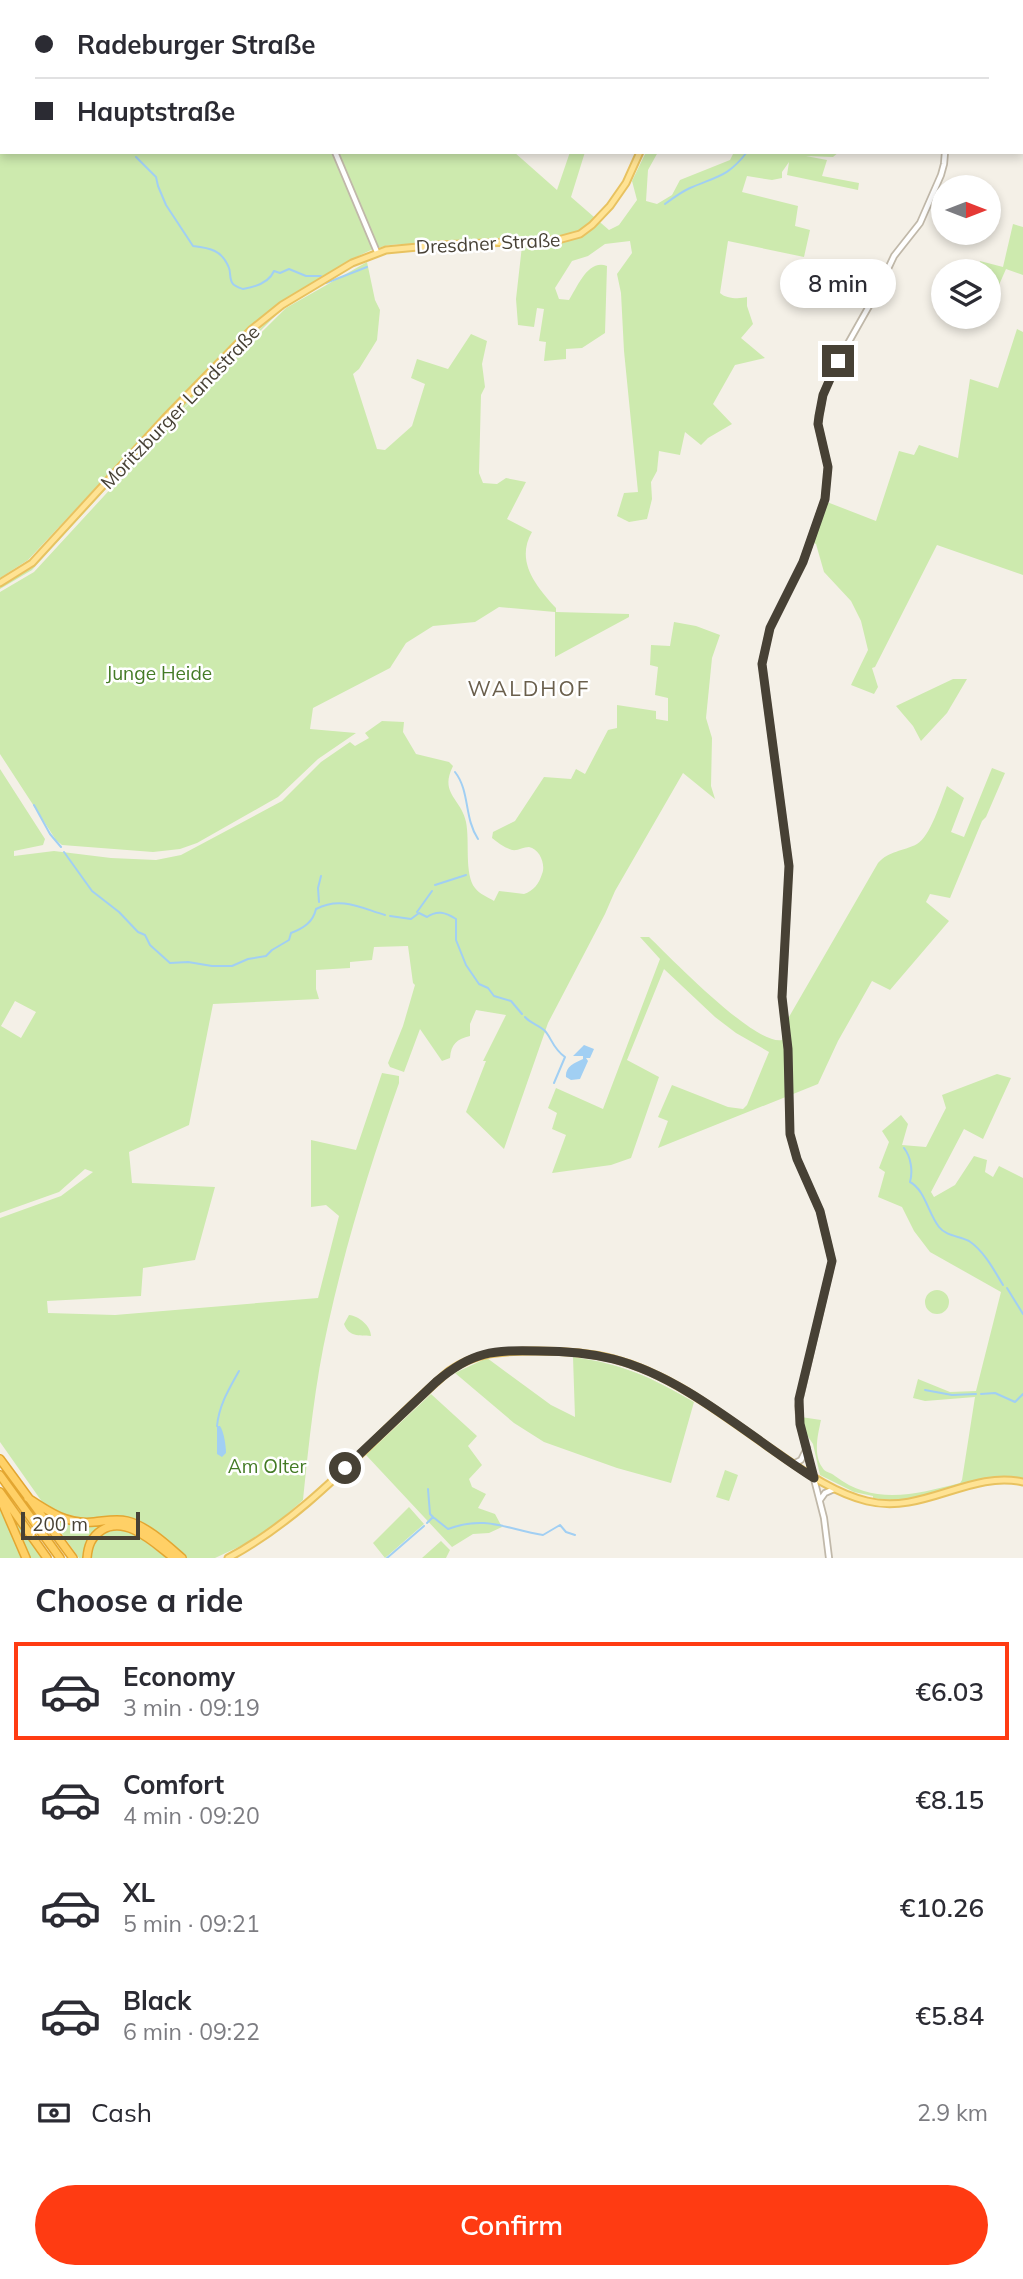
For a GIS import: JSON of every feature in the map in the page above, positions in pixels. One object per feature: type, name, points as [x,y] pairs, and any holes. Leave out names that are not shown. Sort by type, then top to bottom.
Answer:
[{"type":"highway","points":[[0,1459],[73,1558]]},
{"type":"highway","points":[[0,1475],[60,1558]]},
{"type":"highway","points":[[0,1492],[47,1558]]},
{"type":"highway","points":[[0,1498],[26,1558]]},
{"type":"highway","points":[[28,1498],[51,1513],[70,1521],[129,1521],[145,1529],[182,1558]]},
{"type":"highway","points":[[87,1558],[92,1539],[101,1531],[121,1526],[134,1530],[174,1558]]},
{"type":"main road","name":"Dresdner Straße","points":[[377,252],[439,245],[568,239],[586,230],[601,216],[626,183],[639,154]]},
{"type":"main road","name":"Moritzburger Landstraße","points":[[0,583],[32,563],[165,418],[252,329],[313,285],[377,252]]},
{"type":"main road","points":[[228,1558],[263,1538],[292,1516],[449,1371],[471,1358],[495,1352],[573,1352],[629,1364],[675,1385],[814,1478],[863,1500],[898,1504],[920,1501],[994,1480],[1023,1482]]},
{"type":"street","points":[[336,154],[377,252]]},
{"type":"street","points":[[829,1558],[826,1528],[799,1418],[799,1399],[832,1261],[820,1211],[792,1145],[788,1049],[782,997],[789,866],[762,664],[770,628],[813,539],[828,481],[828,467],[818,424],[823,395],[833,370],[894,256],[920,223],[944,164],[944,154]]},
{"type":"street","points":[[793,1464],[803,1458],[807,1447]]},
{"type":"street","points":[[820,1501],[823,1495],[834,1489]]},
{"type":"green space","points":[[0,154],[516,154],[557,190],[569,154],[584,154],[571,197],[609,230],[619,225],[637,200],[632,181],[645,154],[657,154],[648,170],[646,201],[657,204],[672,195],[680,180],[730,160],[733,154],[837,154],[833,157],[806,156],[827,160],[822,176],[859,183],[858,190],[787,175],[789,162],[782,172],[782,178],[772,180],[747,176],[742,192],[798,206],[795,226],[810,230],[804,257],[728,241],[720,293],[733,298],[747,297],[753,324],[741,338],[765,358],[735,365],[713,404],[732,424],[701,445],[685,432],[680,455],[659,451],[657,471],[651,482],[652,499],[647,519],[629,522],[617,516],[624,493],[638,492],[621,293],[617,274],[632,253],[630,241],[605,244],[588,256],[572,261],[555,288],[559,299],[569,300],[580,281],[594,266],[607,266],[605,333],[582,348],[566,349],[566,359],[544,361],[546,342],[539,341],[544,309],[537,308],[534,327],[518,325],[516,299],[523,237],[389,245],[350,260],[280,304],[161,418],[28,560],[0,578]]},
{"type":"green space","points":[[1013,224],[1023,227],[1023,275],[1006,269],[1001,280]]},
{"type":"green space","name":"Junge Heide","points":[[367,262],[375,300],[380,310],[377,340],[353,374],[377,449],[385,450],[412,426],[425,384],[411,378],[417,359],[448,369],[471,334],[487,341],[482,364],[485,387],[481,395],[479,473],[483,483],[497,484],[506,478],[526,482],[507,519],[532,532],[526,553],[530,573],[556,608],[556,612],[629,614],[629,617],[555,657],[555,612],[499,607],[475,622],[433,626],[406,643],[390,668],[313,708],[310,729],[356,733],[318,759],[278,797],[197,843],[180,849],[153,852],[62,845],[56,840],[0,754],[0,592],[34,572],[186,407],[286,308]]},
{"type":"green space","points":[[279,312],[118,475],[184,404]]},
{"type":"green space","points":[[1017,329],[1023,332],[1023,575],[937,545],[875,667],[872,668],[878,687],[874,694],[851,685],[868,650],[861,621],[851,601],[824,572],[816,544],[807,540],[813,521],[821,522],[827,502],[876,521],[899,451],[914,455],[919,445],[958,458],[970,379],[998,388]]},
{"type":"green space","points":[[115,477],[32,570],[0,589],[0,586],[32,567]]},
{"type":"green space","name":"Am Olter","points":[[674,622],[696,626],[720,635],[712,658],[706,718],[712,738],[711,786],[715,799],[683,773],[615,891],[548,1023],[504,1149],[466,1112],[486,1061],[483,1061],[506,1015],[476,1010],[470,1024],[470,1036],[456,1043],[450,1058],[442,1061],[420,1029],[404,1072],[390,1067],[388,1063],[415,985],[408,946],[374,947],[372,960],[350,962],[350,968],[316,970],[319,999],[213,1004],[189,1125],[129,1152],[132,1183],[215,1187],[195,1260],[143,1268],[141,1296],[47,1301],[48,1313],[115,1315],[318,1298],[339,1216],[326,1205],[311,1207],[311,1140],[356,1150],[382,1073],[399,1076],[351,1233],[323,1347],[303,1500],[277,1523],[245,1544],[215,1558],[187,1558],[145,1527],[72,1520],[45,1506],[0,1442],[0,1218],[61,1196],[93,1172],[85,1169],[59,1192],[0,1213],[0,769],[45,839],[43,845],[14,851],[14,856],[54,851],[156,860],[181,855],[282,801],[321,762],[350,742],[355,746],[369,738],[365,733],[382,721],[404,722],[403,732],[416,754],[449,762],[453,766],[448,783],[466,822],[468,866],[472,882],[479,892],[494,901],[499,891],[527,893],[541,878],[543,862],[533,848],[512,850],[492,838],[493,832],[515,821],[544,777],[571,779],[576,769],[585,774],[608,730],[617,728],[617,705],[656,711],[656,719],[668,721],[668,698],[655,695],[658,667],[650,665],[651,645],[670,646]],"holes":[[[15,1001],[36,1012],[21,1038],[1,1026]]]},
{"type":"green space","points":[[953,679],[967,679],[947,713],[921,741],[913,726],[896,706]]},
{"type":"green space","points":[[992,768],[1005,773],[950,898],[930,894],[926,902],[949,921],[890,990],[872,981],[838,1041],[818,1084],[658,1148],[668,1121],[658,1117],[672,1085],[728,1107],[743,1109],[769,1052],[715,1017],[664,969],[627,1060],[659,1077],[631,1158],[611,1165],[552,1173],[566,1135],[552,1129],[557,1113],[548,1108],[556,1088],[603,1109],[660,959],[640,937],[649,937],[713,998],[753,1029],[769,1038],[782,1040],[782,1029],[878,863],[922,840],[935,818],[947,786],[964,798],[951,832],[964,837]]},
{"type":"green space","points":[[997,1074],[1011,1078],[983,1139],[964,1129],[931,1192],[934,1197],[955,1185],[974,1156],[987,1160],[985,1172],[993,1177],[999,1166],[1023,1178],[1023,1479],[985,1479],[929,1494],[892,1500],[854,1492],[820,1475],[813,1444],[801,1417],[821,1420],[817,1450],[823,1469],[865,1491],[912,1494],[960,1483],[962,1480],[975,1397],[925,1401],[913,1398],[918,1379],[950,1392],[976,1391],[1001,1292],[930,1252],[914,1231],[902,1207],[878,1197],[885,1172],[879,1168],[889,1142],[882,1131],[901,1115],[908,1124],[902,1145],[926,1147],[946,1108],[942,1095]]},
{"type":"green space","points":[[937,1290],[948,1297],[949,1302],[942,1313],[937,1314],[926,1307],[925,1302],[932,1291]]},
{"type":"green space","points":[[349,1315],[364,1322],[371,1336],[349,1331],[344,1324]]},
{"type":"green space","points":[[573,1357],[607,1363],[636,1373],[694,1402],[671,1483],[617,1468],[544,1442],[514,1423],[455,1373],[487,1358],[551,1405],[575,1417]]},
{"type":"green space","points":[[431,1394],[477,1436],[468,1446],[482,1465],[469,1479],[472,1487],[486,1494],[478,1508],[495,1514],[502,1527],[489,1533],[473,1534],[452,1547],[366,1455]]},
{"type":"green space","points":[[725,1470],[738,1475],[729,1501],[716,1497]]},
{"type":"green space","points":[[0,1505],[23,1558],[0,1558]]},
{"type":"green space","points":[[409,1507],[424,1524],[385,1558],[373,1543]]},
{"type":"green space","points":[[9,1511],[44,1558],[29,1558]]},
{"type":"green space","points":[[47,1513],[73,1523],[119,1522],[87,1543],[84,1558],[79,1558]]},
{"type":"green space","points":[[120,1529],[135,1534],[167,1558],[90,1558],[93,1546],[99,1538]]},
{"type":"green space","points":[[441,1541],[450,1550],[446,1558],[422,1558]]},
{"type":"water","points":[[584,1045],[594,1049],[590,1058],[586,1058],[588,1061],[580,1079],[571,1080],[566,1077],[567,1071],[583,1059],[583,1056],[573,1056]]},
{"type":"water","points":[[217,1426],[220,1426],[225,1443],[226,1453],[222,1457],[217,1454]]},
{"type":"waterway","points":[[665,204],[677,195],[728,171],[745,154]]},
{"type":"waterway","points":[[136,157],[156,177],[166,205],[193,246],[210,249],[223,257],[235,286],[243,289],[252,287],[265,281],[274,271],[280,273],[289,269],[306,276],[321,276]]},
{"type":"waterway","points":[[326,283],[367,267]]},
{"type":"waterway","points":[[455,772],[460,779],[478,839]]},
{"type":"waterway","points":[[34,805],[50,834],[61,847]]},
{"type":"waterway","points":[[64,852],[92,891],[119,912],[138,932],[145,935],[150,945],[170,963],[232,966],[248,959],[266,956],[289,940],[291,933],[307,924],[316,909],[325,905],[351,904],[385,915]]},
{"type":"waterway","points":[[435,885],[466,875]]},
{"type":"waterway","points":[[319,902],[321,876]]},
{"type":"waterway","points":[[417,912],[432,891]]},
{"type":"waterway","points":[[390,916],[411,919],[419,913],[427,917],[441,913],[456,919],[456,940],[466,965],[479,984],[488,988],[494,996],[511,1001],[522,1014]]},
{"type":"waterway","points":[[525,1017],[544,1030],[565,1057],[554,1083]]},
{"type":"waterway","points":[[904,1148],[911,1164],[910,1182],[923,1196],[939,1227],[974,1245],[1003,1285]]},
{"type":"waterway","points":[[1007,1288],[1023,1314]]},
{"type":"waterway","points":[[217,1426],[222,1404],[239,1371]]},
{"type":"waterway","points":[[925,1390],[952,1395],[976,1394]]},
{"type":"waterway","points":[[981,1394],[995,1393],[1015,1402],[1023,1394]]},
{"type":"waterway","points":[[428,1489],[430,1514],[433,1517]]},
{"type":"waterway","points":[[427,1523],[433,1517],[448,1529],[485,1523],[543,1535],[560,1525],[566,1532],[575,1535]]},
{"type":"waterway","points":[[387,1558],[424,1526]]},
{"type":"district","name":"WALDHOF","points":[[529,689]]},
{"type":"route","points":[[345,1468],[436,1382],[471,1358],[495,1352],[562,1351],[614,1359],[657,1375],[704,1403],[814,1478],[800,1424],[799,1399],[832,1261],[820,1211],[797,1159],[790,1134],[788,1049],[782,997],[789,866],[762,664],[770,628],[813,539],[825,499],[828,467],[818,424],[823,395],[838,361]]}]
